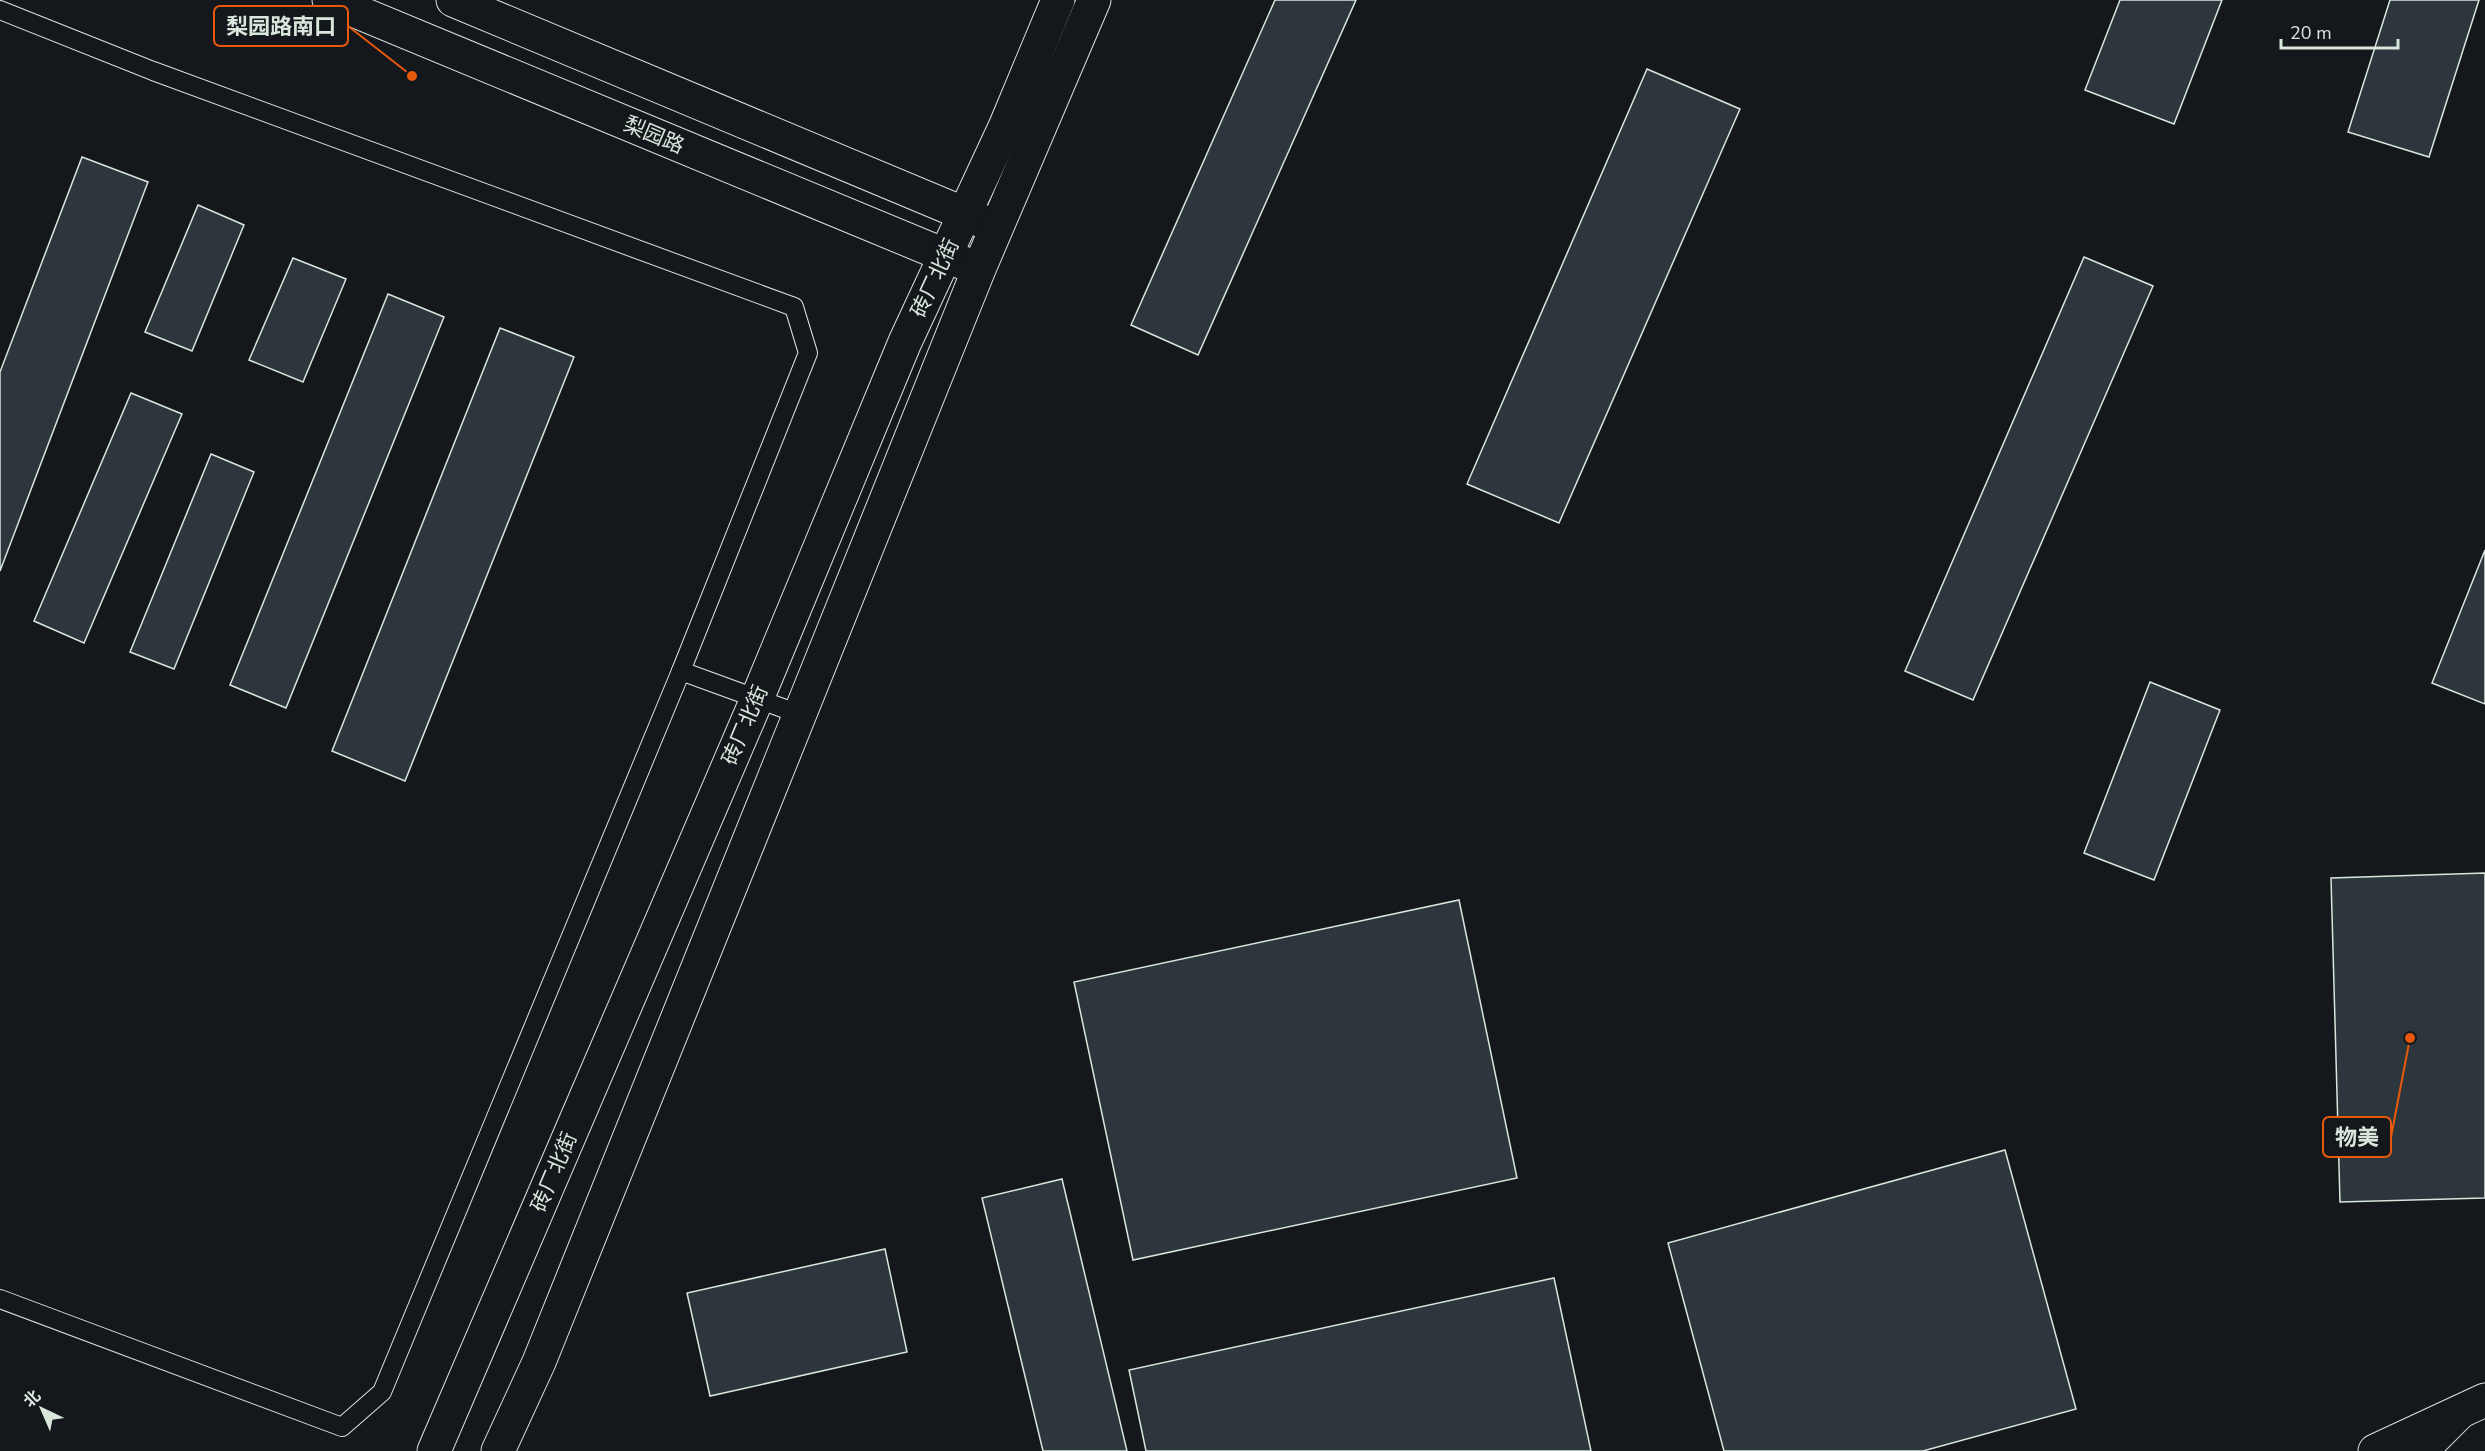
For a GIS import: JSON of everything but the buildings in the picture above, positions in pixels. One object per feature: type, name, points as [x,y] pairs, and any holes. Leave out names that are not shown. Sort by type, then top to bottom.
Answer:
[{"type":"main road","name":"梨园路","points":[[329,0],[979,269]]},
{"type":"main road","points":[[453,0],[997,228]]},
{"type":"main road","name":"砖厂北街","points":[[434,1451],[757,699],[905,342],[966,214],[1058,0]]},
{"type":"main road","name":"砖厂北街","points":[[498,1451],[539,1362],[979,269],[1094,0]]},
{"type":"main road","points":[[2375,1451],[2473,1406]]},
{"type":"main road","points":[[2421,1451],[2473,1406]]},
{"type":"lane","points":[[0,10],[153,71],[794,307],[808,353],[681,671],[382,1392],[342,1427],[0,1299]]},
{"type":"lane","points":[[681,671],[799,714]]},
{"type":"place","name":"梨园路南口","points":[[412,76]]},
{"type":"place","name":"物美","points":[[2410,1038]]}]
